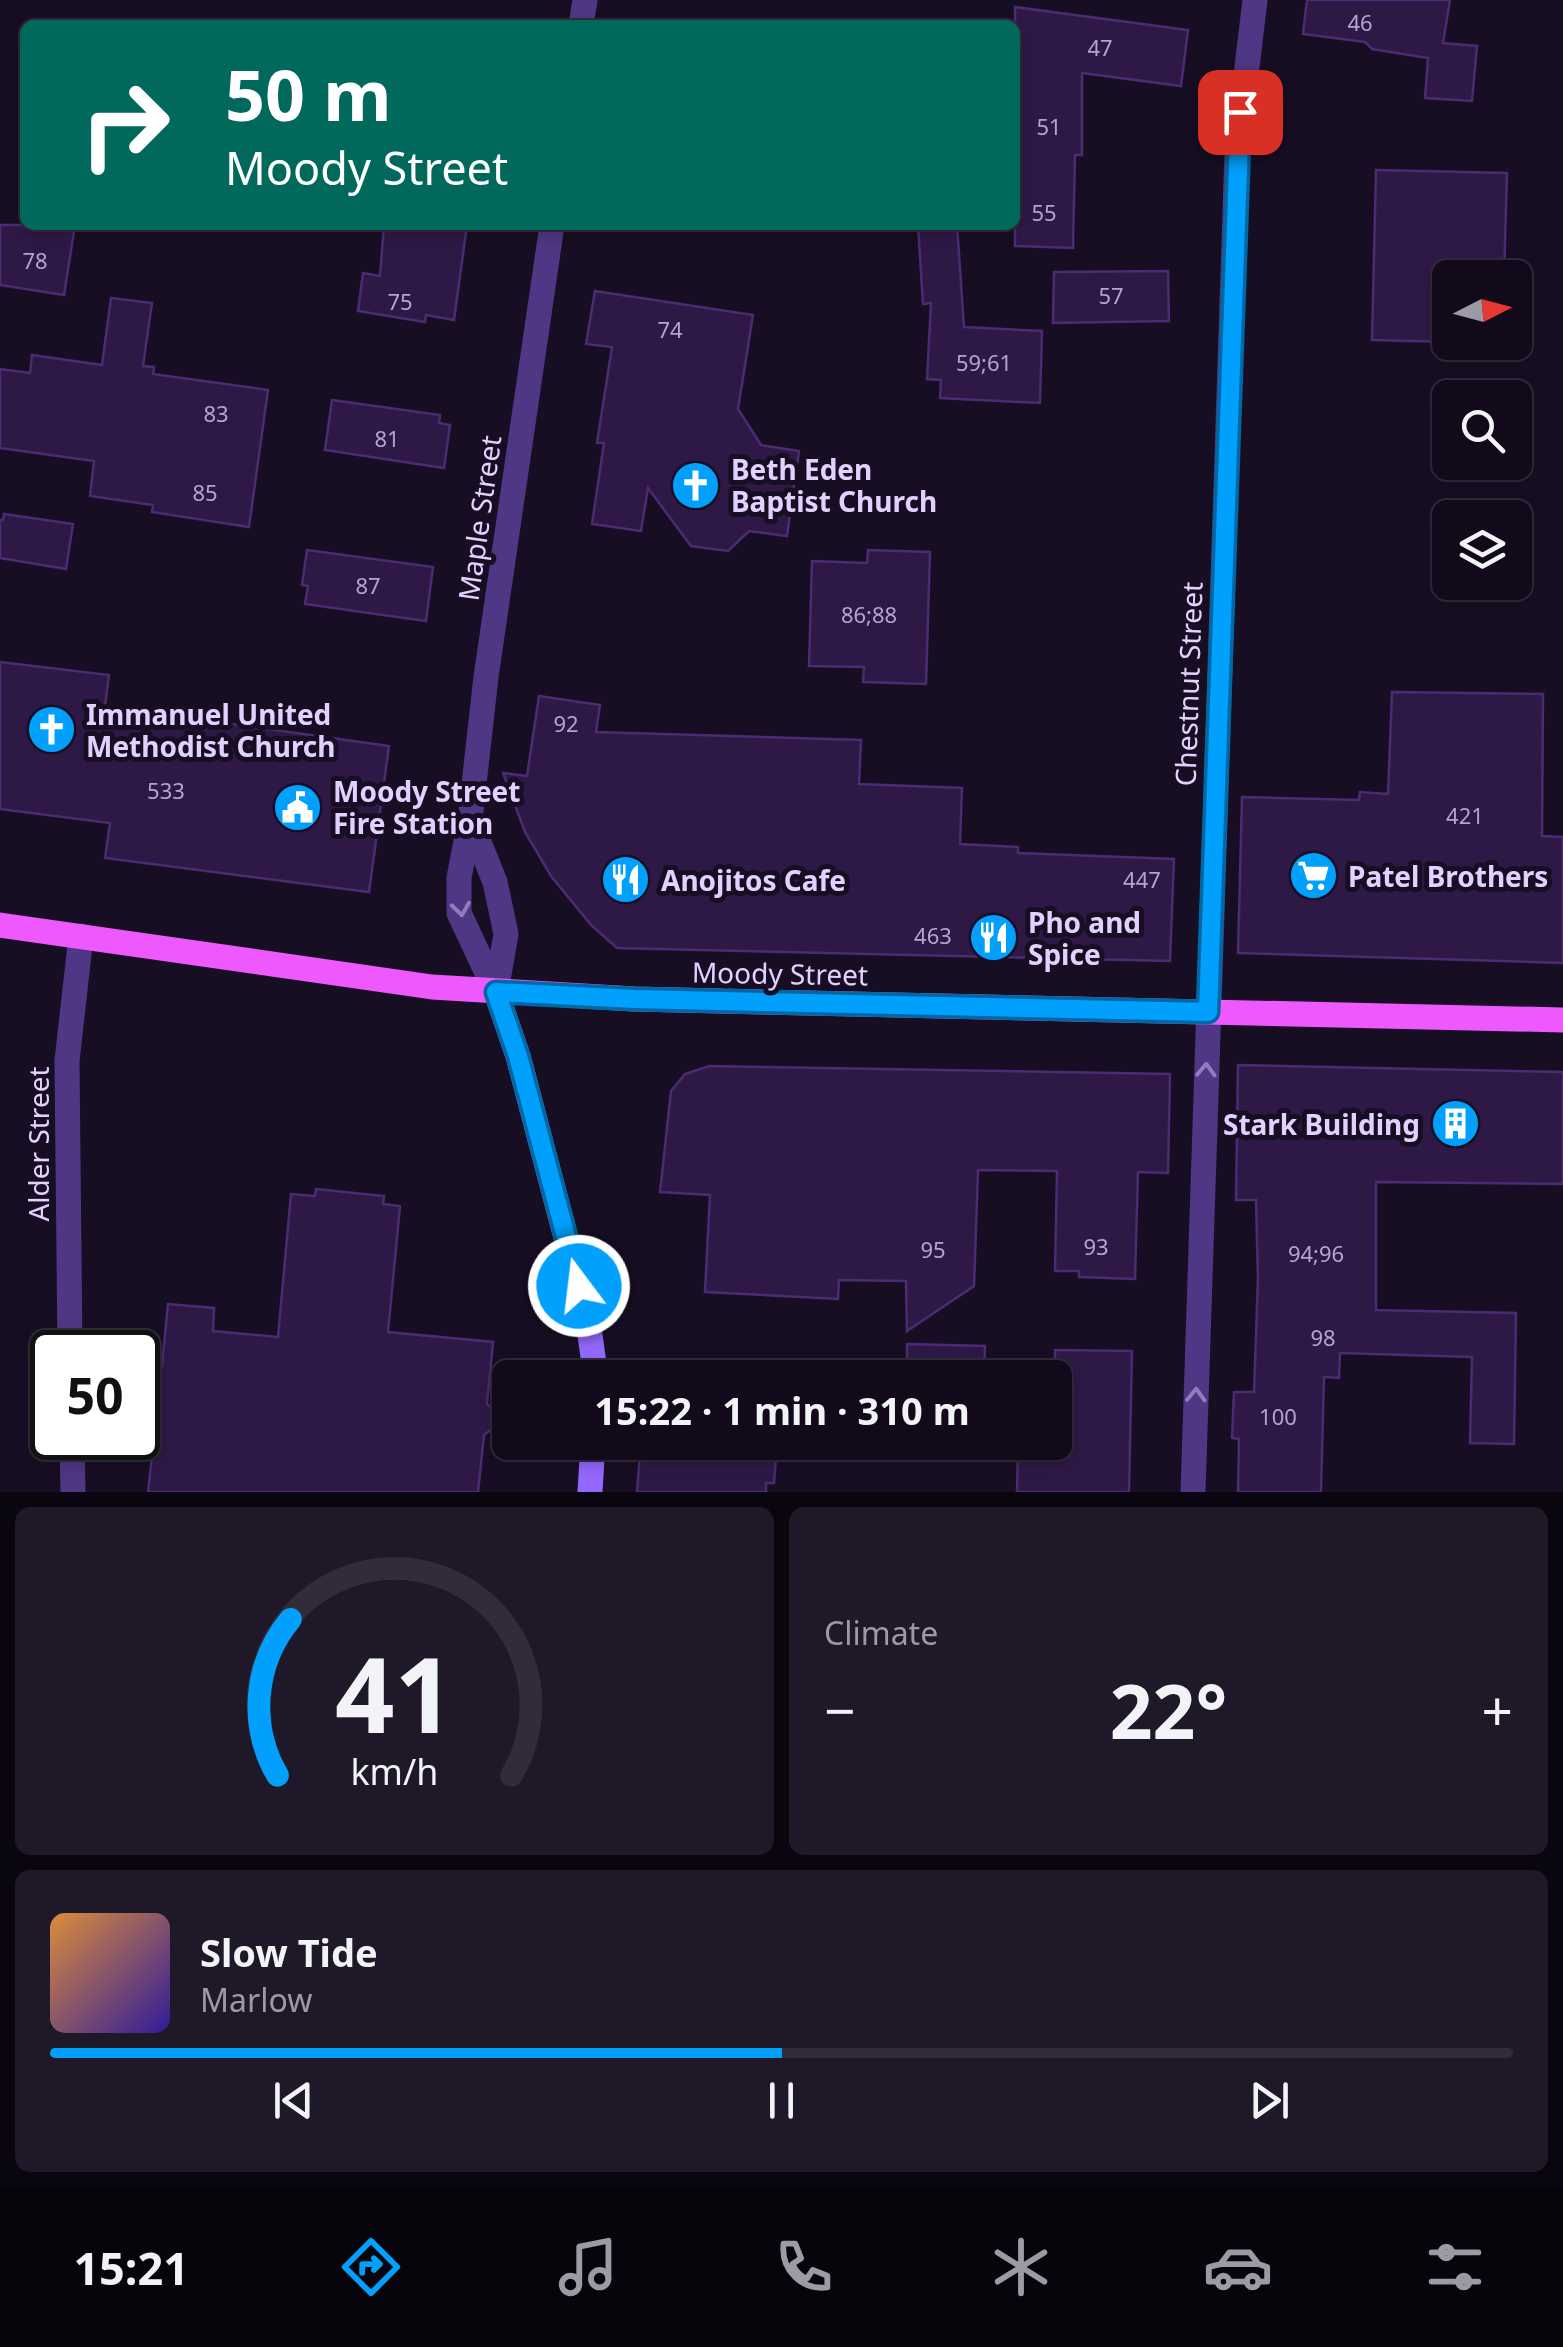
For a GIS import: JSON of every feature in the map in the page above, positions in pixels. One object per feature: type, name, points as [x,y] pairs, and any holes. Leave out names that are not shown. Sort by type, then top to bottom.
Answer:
[{"type":"main road","name":"Moody Street","points":[[0,925],[432,987],[496,992],[634,999],[1563,1020]]},
{"type":"main road","points":[[496,992],[518,1056],[583,1302],[594,1360]]},
{"type":"main road","points":[[590,1492],[592,1460]]},
{"type":"street","name":"Chestnut Street","points":[[1194,1492],[1237,151],[1255,0]]},
{"type":"street","name":"Maple Street","points":[[496,992],[459,913],[459,878],[551,230]]},
{"type":"street","name":"Maple Street","points":[[470,820],[495,882],[506,934],[496,992]]},
{"type":"street","name":"Alder Street","points":[[70,1330],[66,1062],[81,936]]},
{"type":"street","points":[[72,1460],[73,1492]]},
{"type":"building","points":[[1307,0],[1450,0],[1443,43],[1477,46],[1472,101],[1425,98],[1428,58],[1372,49],[1365,42],[1303,34]]},
{"type":"building","points":[[1015,7],[1188,30],[1181,86],[1082,73],[1082,155],[1075,155],[1073,248],[1015,246],[1015,230],[1020,230],[1020,20],[1015,20]]},
{"type":"building","points":[[1376,170],[1507,173],[1505,260],[1432,260],[1432,342],[1372,340]]},
{"type":"building","points":[[0,225],[20,225],[20,230],[74,230],[64,295],[0,285]]},
{"type":"building","points":[[384,230],[466,230],[454,320],[426,315],[425,322],[358,311],[363,273],[380,276]]},
{"type":"building","points":[[918,230],[957,230],[964,327],[1042,331],[1040,403],[940,398],[941,380],[927,379],[931,303],[923,304]]},
{"type":"building","points":[[1168,271],[1169,321],[1053,323],[1054,272]]},
{"type":"building","points":[[595,291],[753,315],[738,409],[761,445],[799,451],[787,536],[749,531],[728,551],[691,546],[648,488],[641,531],[592,524],[604,443],[597,443],[612,347],[586,344]]},
{"type":"building","points":[[111,298],[152,303],[143,366],[154,367],[153,374],[268,390],[249,527],[152,512],[153,505],[90,496],[94,461],[0,448],[0,369],[30,373],[32,355],[102,365]]},
{"type":"building","points":[[332,400],[440,415],[439,423],[450,425],[444,468],[325,450]]},
{"type":"building","points":[[4,514],[73,524],[66,569],[0,558],[0,520]]},
{"type":"building","points":[[307,550],[433,567],[426,621],[305,604],[308,586],[302,585]]},
{"type":"building","points":[[868,550],[930,552],[926,684],[863,682],[864,667],[809,666],[812,561],[867,563]]},
{"type":"building","points":[[0,662],[109,675],[105,706],[389,746],[369,892],[105,858],[110,823],[0,809]]},
{"type":"building","points":[[1392,692],[1543,694],[1542,836],[1563,837],[1563,963],[1238,953],[1242,797],[1359,800],[1360,792],[1388,794]]},
{"type":"building","points":[[539,696],[600,705],[596,732],[861,740],[859,784],[962,788],[960,844],[1018,847],[1018,853],[1174,859],[1170,961],[617,948],[591,925],[551,876],[525,832],[503,773],[527,776]]},
{"type":"building","points":[[1238,1065],[1563,1072],[1563,1184],[1376,1182],[1376,1310],[1516,1313],[1514,1444],[1470,1443],[1472,1357],[1340,1353],[1339,1378],[1324,1377],[1321,1492],[1238,1492],[1239,1439],[1232,1438],[1234,1392],[1254,1392],[1258,1278],[1256,1200],[1236,1200]]},
{"type":"building","points":[[709,1066],[1170,1074],[1168,1173],[1138,1172],[1135,1279],[1079,1277],[1079,1271],[1055,1271],[1057,1171],[978,1170],[974,1286],[907,1331],[906,1281],[839,1280],[838,1299],[705,1292],[710,1195],[660,1192],[671,1091],[685,1074]]},
{"type":"building","points":[[316,1189],[384,1196],[383,1204],[400,1206],[388,1332],[493,1342],[487,1404],[492,1408],[492,1429],[484,1435],[478,1492],[148,1492],[152,1460],[160,1460],[160,1367],[168,1304],[214,1308],[213,1331],[278,1337],[291,1194],[315,1196]]},
{"type":"building","points":[[907,1344],[985,1346],[985,1360],[907,1360]]},
{"type":"building","points":[[1055,1350],[1132,1351],[1129,1492],[1017,1492],[1018,1460],[1072,1460],[1072,1360],[1055,1360]]},
{"type":"building","points":[[639,1460],[776,1460],[774,1483],[766,1483],[766,1492],[637,1492]]},
{"type":"place","name":"Beth Eden Baptist Church","points":[[696,485]]},
{"type":"place","name":"Immanuel United Methodist Church","points":[[51,730]]},
{"type":"place","name":"Moody Street Fire Station","points":[[298,807]]},
{"type":"place","name":"Patel Brothers","points":[[1313,876]]},
{"type":"place","name":"Anojitos Cafe","points":[[626,880]]},
{"type":"place","name":"Pho and Spice","points":[[993,938]]},
{"type":"place","name":"Stark Building","points":[[1455,1124]]},
{"type":"route","points":[[579,1286],[518,1056],[496,992],[634,999],[1208,1012],[1240,112]]}]
